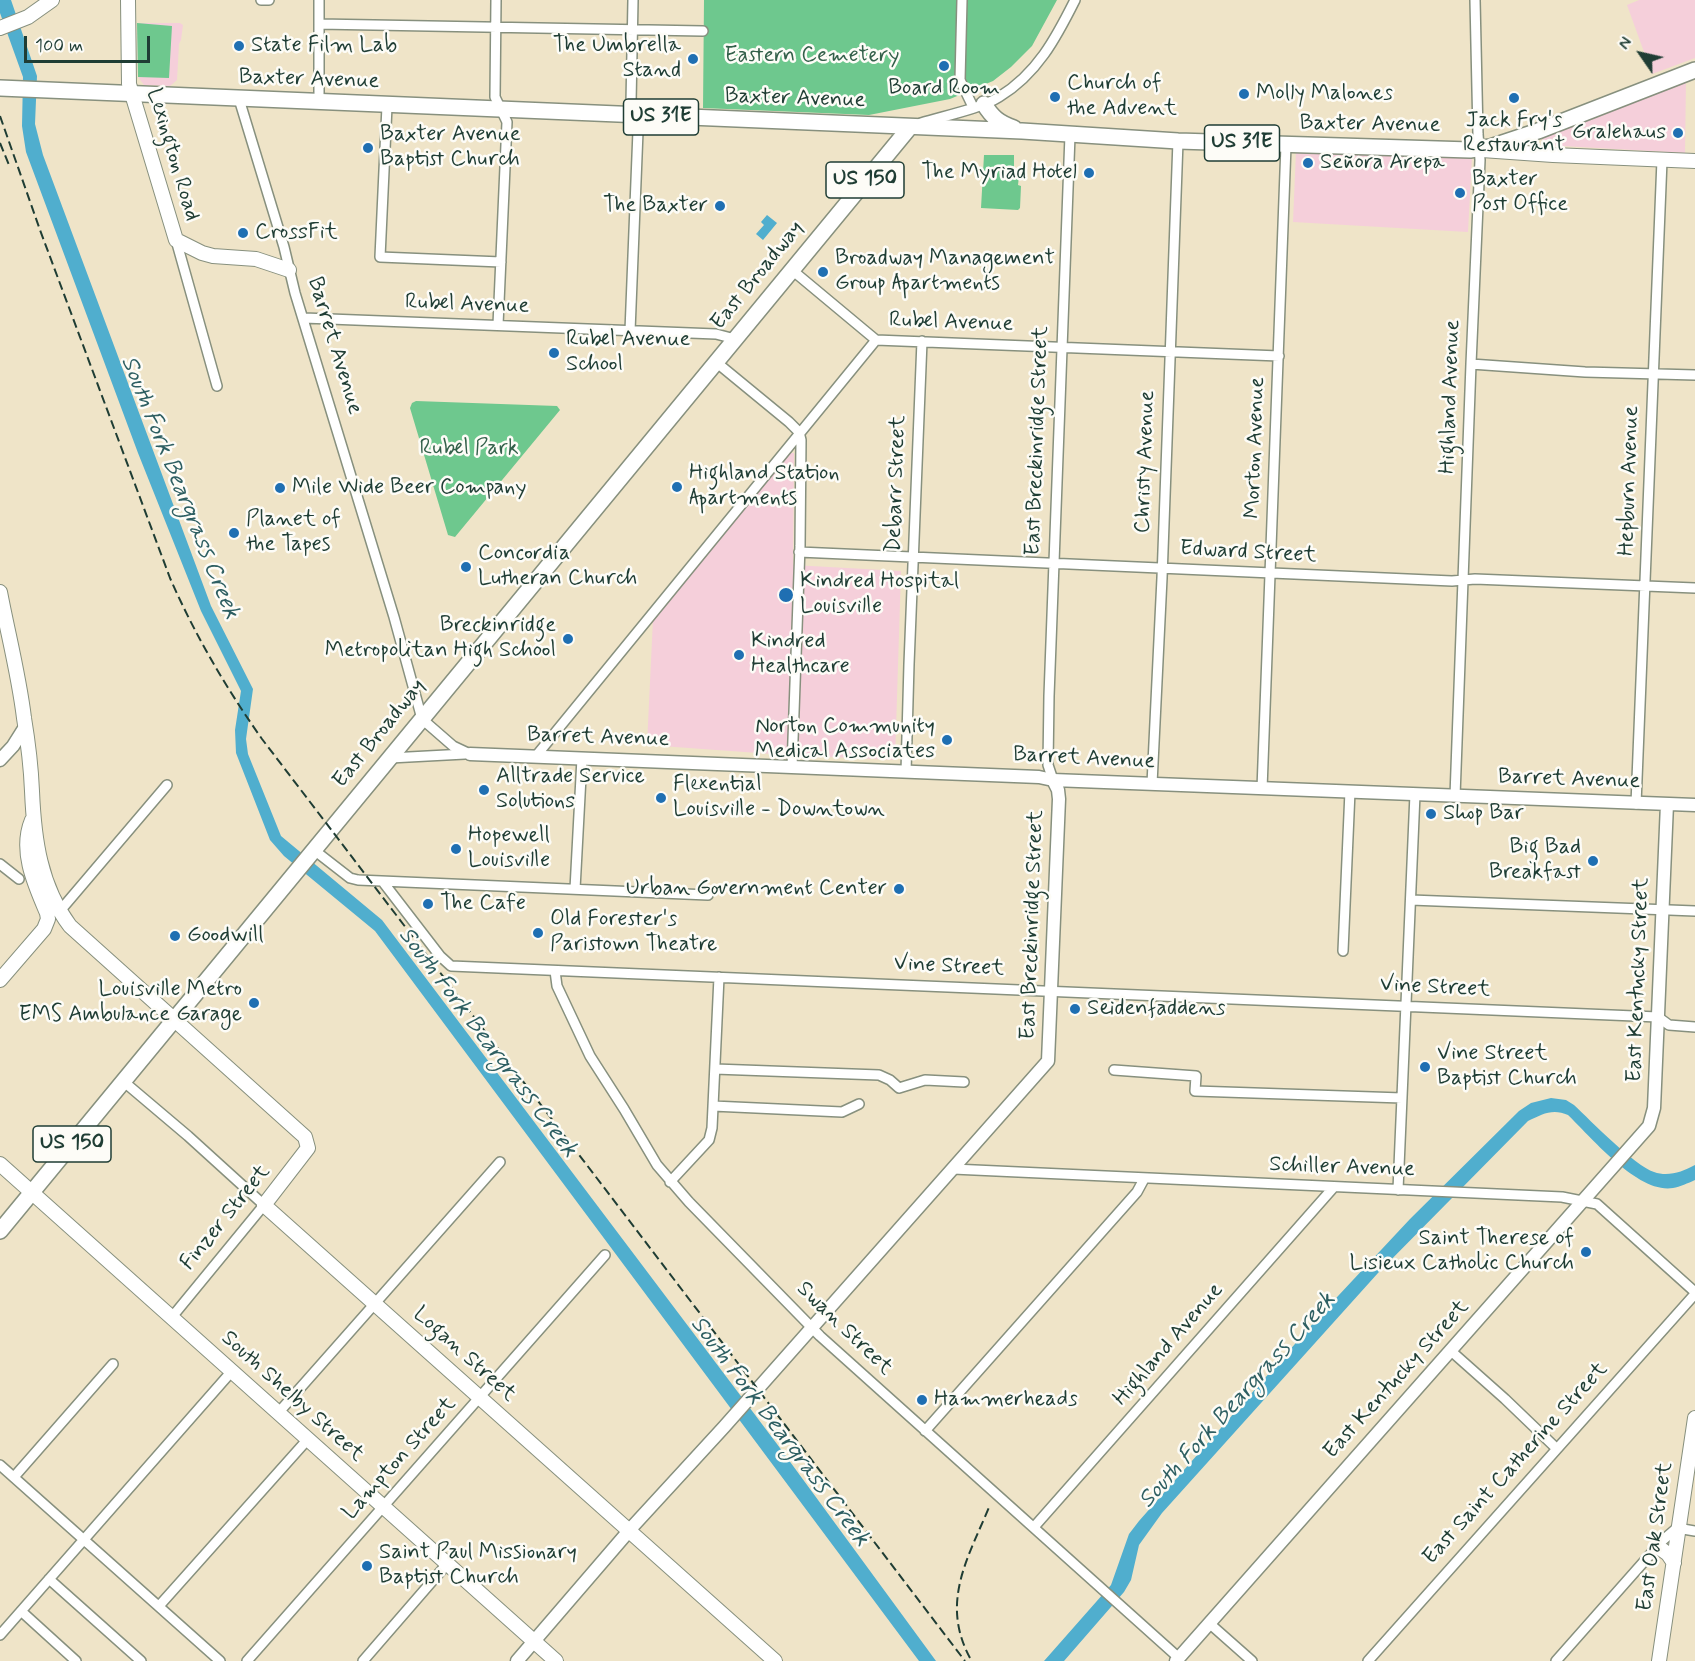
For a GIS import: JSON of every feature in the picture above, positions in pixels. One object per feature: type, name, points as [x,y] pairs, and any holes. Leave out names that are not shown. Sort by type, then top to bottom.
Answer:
[{"type":"main road","points":[[0,19],[26,13],[38,0]]},
{"type":"main road","points":[[0,28],[52,0]]},
{"type":"main road","name":"Lexington Road","points":[[128,0],[129,84],[176,240],[213,256],[256,259],[289,270]]},
{"type":"main road","name":"US 31E","points":[[1485,148],[1546,128],[1695,70]]},
{"type":"main road","name":"Baxter Avenue","points":[[0,88],[387,106],[1022,130],[1178,141],[1485,148],[1553,155],[1695,161]]},
{"type":"main road","points":[[979,105],[1000,123],[1022,130]]},
{"type":"main road","name":"East Broadway","points":[[0,1231],[910,127]]},
{"type":"main road","points":[[0,592],[25,727],[33,818],[43,873],[59,912],[70,926],[174,1019]]},
{"type":"main road","points":[[0,980],[44,929],[48,920],[32,876],[27,846],[27,831],[33,818]]},
{"type":"main road","points":[[44,929],[51,925],[59,926],[126,986],[137,986]]},
{"type":"main road","name":"Finzer Street","points":[[174,1019],[300,1131],[307,1142],[308,1148],[302,1157],[264,1205]]},
{"type":"main road","name":"South Shelby Street","points":[[0,1164],[556,1661]]},
{"type":"main road","name":"Logan Street","points":[[264,1205],[775,1661]]},
{"type":"main road","name":"East Oak Street","points":[[1659,1661],[1695,1418]]},
{"type":"main road","points":[[1657,1546],[1668,1554],[1674,1563]]},
{"type":"street","points":[[261,0],[269,0]]},
{"type":"street","points":[[319,0],[319,103]]},
{"type":"street","points":[[496,0],[495,97],[507,122],[498,325]]},
{"type":"street","points":[[630,330],[638,131],[632,103],[633,0]]},
{"type":"street","points":[[962,0],[960,80],[979,105]]},
{"type":"street","points":[[910,127],[999,97],[1040,62],[1058,35],[1075,0]]},
{"type":"street","name":"Highland Avenue","points":[[1455,796],[1471,364],[1485,148],[1475,0]]},
{"type":"street","points":[[319,24],[703,31]]},
{"type":"street","name":"Barret Avenue","points":[[239,99],[422,719],[453,746],[470,754]]},
{"type":"street","points":[[387,106],[380,257],[501,262]]},
{"type":"street","name":"East Breckinridge Street","points":[[517,1661],[629,1531],[734,1416],[1048,1061],[1059,799],[1058,790],[1048,765],[1070,135]]},
{"type":"street","name":"Christy Avenue","points":[[1152,784],[1178,141]]},
{"type":"street","name":"Morton Avenue","points":[[1262,789],[1286,145]]},
{"type":"street","name":"Hepburn Avenue","points":[[1636,804],[1662,160]]},
{"type":"street","points":[[176,240],[217,386]]},
{"type":"street","name":"Rubel Avenue","points":[[792,270],[876,340],[1279,356]]},
{"type":"street","name":"Rubel Avenue","points":[[304,318],[716,333],[735,339]]},
{"type":"street","points":[[536,756],[876,340]]},
{"type":"street","name":"Debarr Street","points":[[906,772],[922,341]]},
{"type":"street","points":[[716,362],[799,432],[802,454],[792,767]]},
{"type":"street","points":[[1471,364],[1585,372],[1695,375]]},
{"type":"street","name":"Edward Street","points":[[799,552],[1448,581],[1538,581],[1695,588]]},
{"type":"street","points":[[0,760],[13,746],[25,727]]},
{"type":"street","name":"Barret Avenue","points":[[390,758],[470,754],[536,756],[1039,777],[1053,780],[1262,789],[1695,805]]},
{"type":"street","points":[[575,889],[582,758]]},
{"type":"street","points":[[59,912],[168,785]]},
{"type":"street","points":[[1343,951],[1350,791]]},
{"type":"street","points":[[1398,1190],[1415,794]]},
{"type":"street","name":"East Kentucky Street","points":[[1177,1659],[1649,1126],[1653,1115],[1667,804]]},
{"type":"street","points":[[311,853],[350,878],[383,882],[708,895]]},
{"type":"street","points":[[0,865],[18,879]]},
{"type":"street","name":"Vine Street","points":[[383,882],[447,964],[555,971],[719,976],[1658,1017],[1669,1025],[1695,1027]]},
{"type":"street","points":[[1411,900],[1695,911]]},
{"type":"street","name":"Swan Street","points":[[555,971],[556,986],[590,1056],[657,1165],[670,1182],[812,1328],[1118,1603],[1177,1659]]},
{"type":"street","points":[[670,1182],[709,1140],[713,1106],[719,976]]},
{"type":"street","points":[[715,1069],[879,1075],[890,1080],[899,1088],[925,1080],[964,1082]]},
{"type":"street","points":[[1114,1070],[1196,1076],[1195,1092],[1402,1098]]},
{"type":"street","name":"Logan Street","points":[[123,1081],[264,1205]]},
{"type":"street","points":[[713,1106],[842,1112],[859,1104]]},
{"type":"street","points":[[279,1412],[500,1162]]},
{"type":"street","name":"Schiller Avenue","points":[[953,1169],[1562,1197],[1597,1204],[1695,1293]]},
{"type":"street","points":[[925,1431],[1137,1192],[1144,1179]]},
{"type":"street","name":"Highland Avenue","points":[[1034,1527],[1333,1188]]},
{"type":"street","name":"Finzer Street","points":[[172,1317],[264,1205]]},
{"type":"street","name":"Lampton Street","points":[[247,1661],[605,1255]]},
{"type":"street","name":"East Saint Catherine Street","points":[[1368,1661],[1695,1293]]},
{"type":"street","points":[[1451,1351],[1556,1448]]},
{"type":"street","points":[[14,1477],[113,1364]]},
{"type":"street","points":[[0,1635],[232,1371]]},
{"type":"street","points":[[159,1606],[308,1439]]},
{"type":"street","points":[[0,1465],[220,1661]]},
{"type":"street","points":[[1556,1661],[1657,1546],[1677,1528],[1695,1531]]},
{"type":"street","points":[[363,1661],[447,1564]]},
{"type":"street","points":[[49,1579],[141,1661]]},
{"type":"street","points":[[21,1611],[76,1661]]},
{"type":"street","points":[[1209,1623],[1252,1661]]},
{"type":"shaded area","points":[[1639,0],[1695,0],[1695,58],[1652,74],[1627,5]]},
{"type":"shaded area","points":[[137,23],[180,23],[183,25],[179,44],[177,80],[170,86],[144,85],[138,77]]},
{"type":"shaded area","points":[[1686,80],[1685,153],[1542,143],[1543,136]]},
{"type":"shaded area","points":[[1296,151],[1472,157],[1468,232],[1293,222]]},
{"type":"shaded area","name":"Kindred Hospital Louisville","points":[[787,453],[794,453],[793,565],[901,571],[895,760],[647,745],[653,619]]},
{"type":"green space","name":"Eastern Cemetery","points":[[704,0],[1057,0],[1032,46],[993,81],[950,99],[869,115],[703,108]]},
{"type":"green space","points":[[137,23],[172,26],[169,78],[138,77]]},
{"type":"green space","points":[[984,155],[1014,155],[1014,175],[1019,176],[1018,185],[1021,186],[1018,210],[981,208]]},
{"type":"green space","name":"Rubel Park","points":[[416,401],[557,406],[560,410],[455,537],[448,535],[410,408]]},
{"type":"water","name":"South Fork Beargrass Creek","points":[[0,0],[11,0],[37,76],[35,124],[43,155],[211,606],[253,689],[246,739],[248,754],[281,836],[382,920],[777,1444],[936,1661],[919,1661],[375,931],[284,856],[270,840],[236,753],[235,730],[241,691],[201,611],[138,453],[26,152],[22,126],[23,77],[0,13]]},
{"type":"water","points":[[767,215],[777,223],[763,240],[756,234],[764,225],[761,222]]},
{"type":"water","name":"South Fork Beargrass Creek","points":[[1551,1098],[1566,1100],[1574,1105],[1613,1142],[1646,1168],[1654,1172],[1670,1174],[1695,1165],[1695,1180],[1673,1188],[1659,1187],[1645,1182],[1616,1162],[1568,1115],[1563,1113],[1548,1113],[1528,1121],[1378,1273],[1162,1513],[1139,1545],[1131,1580],[1124,1592],[1064,1661],[1044,1661],[1111,1585],[1129,1534],[1139,1521],[1324,1311],[1410,1219],[1519,1111],[1531,1103]]},
{"type":"railway","points":[[0,116],[40,230],[170,578],[224,681],[262,739],[965,1661]]},
{"type":"railway","points":[[0,143],[9,165]]},
{"type":"railway","points":[[970,1658],[961,1638],[957,1618],[957,1599],[966,1562],[990,1505]]},
{"type":"place","name":"State Film Lab","points":[[239,46]]},
{"type":"place","name":"The Umbrella Stand","points":[[693,59]]},
{"type":"place","name":"Board Room","points":[[944,66]]},
{"type":"place","name":"Molly Malones","points":[[1244,94]]},
{"type":"place","name":"Church of the Advent","points":[[1055,97]]},
{"type":"place","name":"Jack Fry's Restaurant","points":[[1514,98]]},
{"type":"place","name":"Gralehaus","points":[[1678,133]]},
{"type":"place","name":"Baxter Avenue Baptist Church","points":[[368,148]]},
{"type":"place","name":"Señora Arepa","points":[[1308,163]]},
{"type":"place","name":"The Myriad Hotel","points":[[1089,173]]},
{"type":"place","name":"Baxter Post Office","points":[[1460,193]]},
{"type":"place","name":"The Baxter","points":[[720,206]]},
{"type":"place","name":"CrossFit","points":[[243,233]]},
{"type":"place","name":"Broadway Management Group Apartments","points":[[823,272]]},
{"type":"place","name":"Rubel Avenue School","points":[[554,353]]},
{"type":"place","name":"Highland Station Apartments","points":[[677,487]]},
{"type":"place","name":"Mile Wide Beer Company","points":[[280,488]]},
{"type":"place","name":"Planet of the Tapes","points":[[234,533]]},
{"type":"place","name":"Concordia Lutheran Church","points":[[466,567]]},
{"type":"place","name":"Kindred Hospital Louisville","points":[[786,595]]},
{"type":"place","name":"Breckinridge Metropolitan High School","points":[[568,639]]},
{"type":"place","name":"Kindred Healthcare","points":[[739,655]]},
{"type":"place","name":"Norton Community Medical Associates","points":[[947,740]]},
{"type":"place","name":"Alltrade Service Solutions","points":[[484,790]]},
{"type":"place","name":"Flexential Louisville - Downtown","points":[[661,798]]},
{"type":"place","name":"Shop Bar","points":[[1431,814]]},
{"type":"place","name":"Hopewell Louisville","points":[[456,849]]},
{"type":"place","name":"Big Bad Breakfast","points":[[1593,861]]},
{"type":"place","name":"Urban Government Center","points":[[899,889]]},
{"type":"place","name":"The Cafe","points":[[428,904]]},
{"type":"place","name":"Old Forester's Paristown Theatre","points":[[538,933]]},
{"type":"place","name":"Goodwill","points":[[175,936]]},
{"type":"place","name":"Louisville Metro EMS Ambulance Garage","points":[[254,1003]]},
{"type":"place","name":"Seidenfaddens","points":[[1075,1009]]},
{"type":"place","name":"Vine Street Baptist Church","points":[[1425,1067]]},
{"type":"place","name":"Saint Therese of Lisieux Catholic Church","points":[[1586,1252]]},
{"type":"place","name":"Hammerheads","points":[[922,1400]]},
{"type":"place","name":"Saint Paul Missionary Baptist Church","points":[[367,1566]]}]
